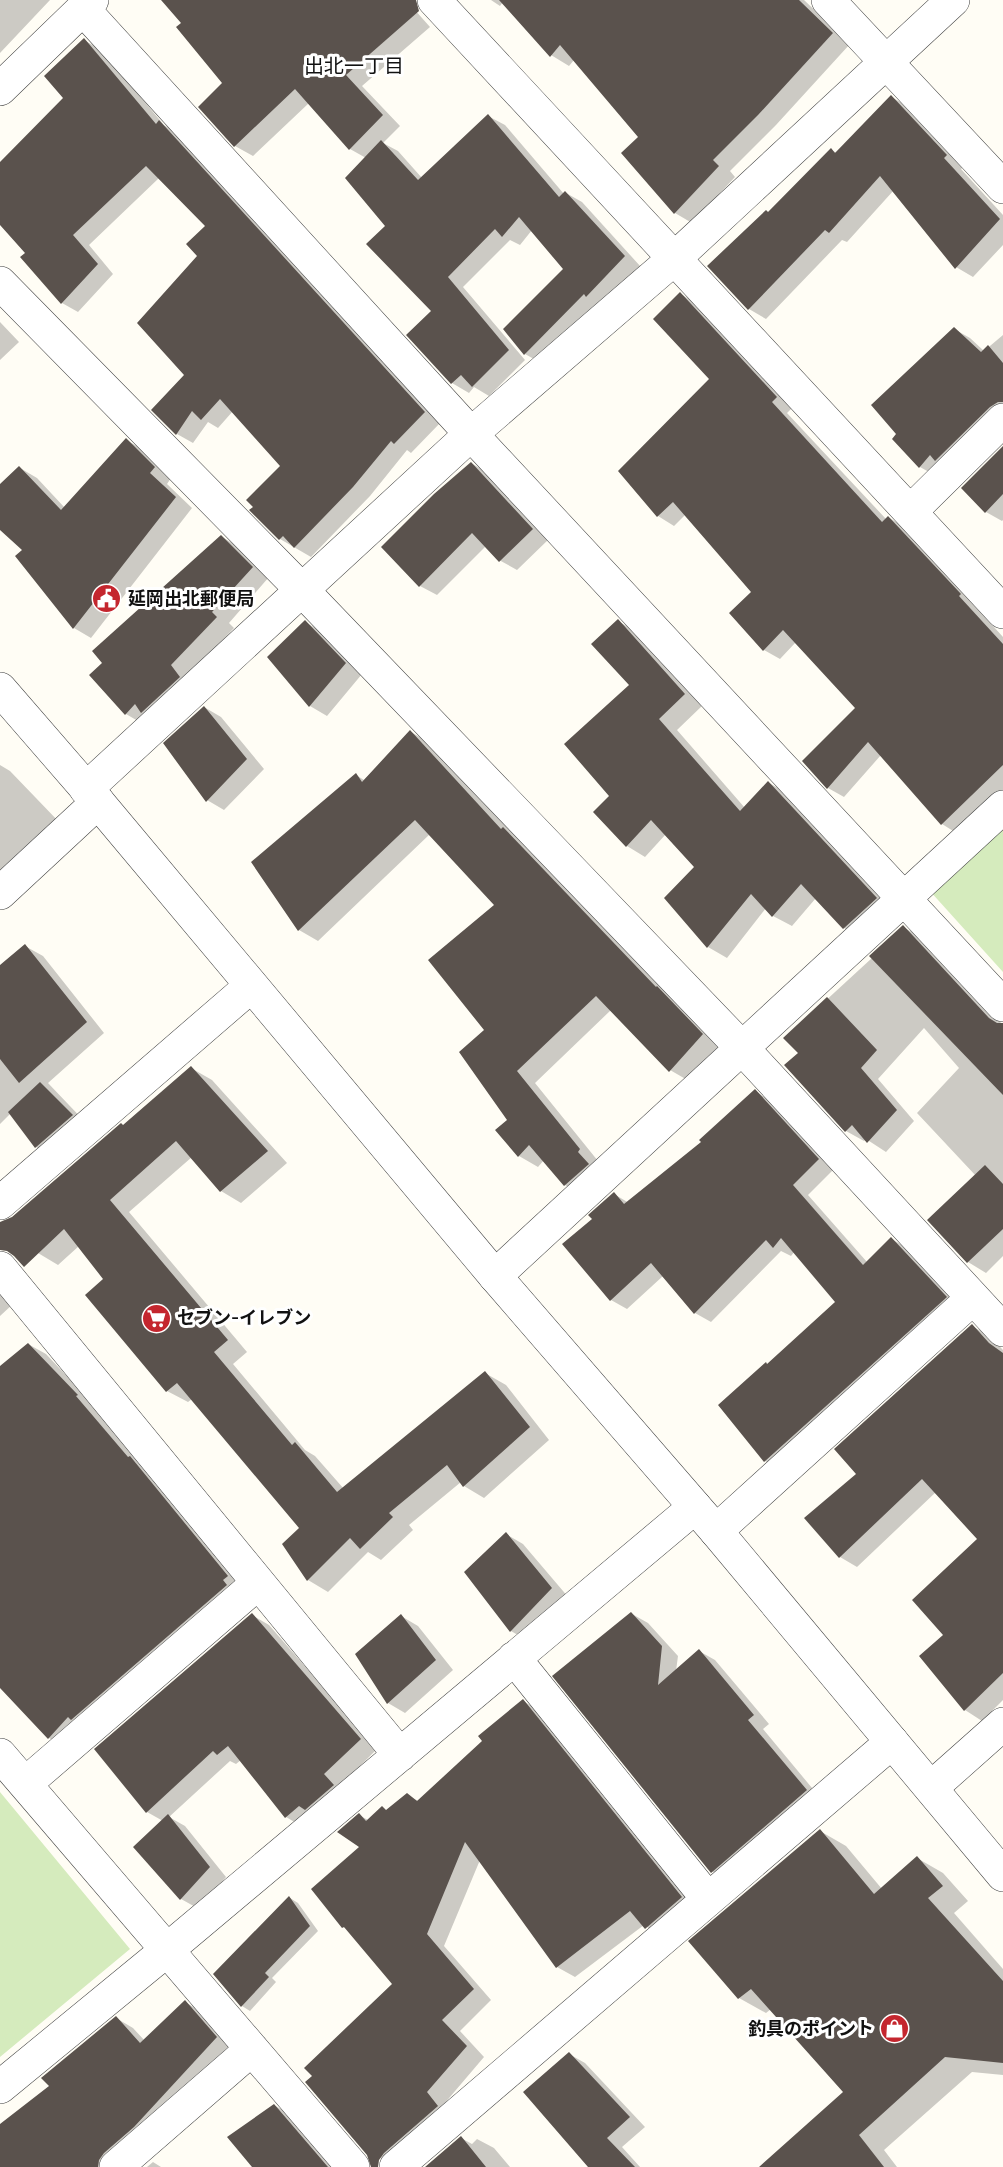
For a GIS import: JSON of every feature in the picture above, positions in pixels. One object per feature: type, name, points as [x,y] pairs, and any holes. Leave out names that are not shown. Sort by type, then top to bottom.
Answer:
[{"type":"street","points":[[434,0],[1003,612]]},
{"type":"street","points":[[828,0],[1003,187]]},
{"type":"street","points":[[0,893],[92,796],[302,590],[471,434],[675,258],[952,0]]},
{"type":"street","points":[[0,89],[87,4],[471,434],[1003,1005]]},
{"type":"street","points":[[0,283],[302,590],[742,1048],[1003,1330]]},
{"type":"street","points":[[910,512],[1003,420]]},
{"type":"street","points":[[0,689],[495,1276],[705,1519],[1003,1875]]},
{"type":"street","points":[[495,1276],[1003,807]]},
{"type":"street","points":[[0,1203],[251,986]]},
{"type":"street","points":[[0,1268],[400,1755]]},
{"type":"street","points":[[0,2087],[514,1658],[705,1519],[974,1298]]},
{"type":"street","points":[[25,1784],[258,1583]]},
{"type":"street","points":[[514,1658],[708,1899]]},
{"type":"street","points":[[931,1788],[1003,1724]]},
{"type":"street","points":[[396,2167],[892,1742]]},
{"type":"street","points":[[0,1755],[353,2167]]},
{"type":"street","points":[[116,2167],[252,2049]]},
{"type":"green space","points":[[1003,821],[1003,972],[929,890]]},
{"type":"green space","points":[[0,1792],[130,1949],[0,2057]]},
{"type":"building","points":[[161,0],[416,0],[419,11],[346,75],[383,115],[349,150],[295,89],[234,147],[198,107],[222,83],[176,27],[181,23]]},
{"type":"building","points":[[499,0],[799,0],[833,33],[758,115],[713,160],[719,166],[674,214],[621,153],[638,137],[560,45],[550,57]]},
{"type":"building","points":[[84,38],[156,124],[159,120],[425,412],[394,444],[391,441],[353,487],[294,548],[283,536],[279,540],[249,510],[253,507],[246,500],[280,466],[220,399],[201,420],[192,411],[176,435],[151,410],[184,375],[137,323],[197,256],[186,244],[205,226],[146,166],[73,235],[98,264],[61,304],[20,257],[25,253],[0,225],[0,162],[63,98],[44,76]]},
{"type":"building","points":[[891,95],[947,155],[944,158],[1000,219],[955,269],[880,176],[829,233],[825,230],[748,310],[707,266],[766,210],[768,212],[831,148],[835,153]]},
{"type":"building","points":[[488,114],[559,197],[565,191],[625,256],[586,297],[584,294],[524,355],[503,329],[563,269],[519,217],[502,237],[495,229],[448,277],[509,350],[472,387],[461,375],[451,384],[406,335],[431,311],[366,244],[385,226],[345,178],[381,140],[418,180]]},
{"type":"building","points":[[680,292],[777,397],[772,402],[882,522],[888,516],[961,594],[959,596],[1003,644],[1003,765],[941,825],[868,742],[827,789],[802,761],[855,708],[783,630],[763,651],[729,613],[751,592],[673,502],[657,517],[618,471],[709,379],[653,319]]},
{"type":"building","points":[[954,327],[981,352],[988,345],[1003,363],[1003,402],[990,407],[935,461],[930,455],[919,468],[892,439],[896,434],[871,405]]},
{"type":"building","points":[[126,438],[155,467],[150,473],[176,497],[73,629],[15,556],[22,550],[0,530],[0,484],[19,466],[61,510]]},
{"type":"building","points":[[1003,446],[1003,494],[985,513],[961,488]]},
{"type":"building","points":[[471,462],[533,529],[499,562],[472,533],[419,587],[381,547],[434,494]]},
{"type":"building","points":[[221,535],[253,567],[212,612],[217,617],[171,665],[180,677],[141,713],[135,704],[125,715],[89,675],[102,663],[92,651]]},
{"type":"building","points":[[618,619],[685,694],[659,719],[740,811],[768,781],[877,898],[843,929],[801,884],[772,917],[751,894],[707,948],[664,898],[694,867],[651,820],[626,847],[593,812],[609,796],[564,744],[629,685],[591,644]]},
{"type":"building","points":[[305,620],[346,663],[309,707],[267,657]]},
{"type":"building","points":[[204,706],[247,759],[206,802],[163,743]]},
{"type":"building","points":[[410,730],[501,829],[503,827],[703,1034],[669,1072],[596,996],[517,1071],[580,1149],[578,1152],[589,1164],[564,1186],[529,1145],[518,1157],[495,1130],[507,1120],[459,1052],[484,1030],[428,960],[494,905],[415,820],[298,931],[251,862],[356,773],[362,782]]},
{"type":"building","points":[[903,925],[989,1018],[997,1023],[1003,1023],[1003,1095],[869,956]]},
{"type":"building","points":[[25,944],[87,1022],[19,1083],[0,1059],[0,965]]},
{"type":"building","points":[[827,997],[877,1050],[861,1068],[897,1110],[867,1143],[852,1125],[845,1132],[784,1065],[798,1053],[783,1038]]},
{"type":"building","points":[[191,1066],[268,1151],[220,1192],[176,1141],[110,1200],[228,1340],[214,1352],[292,1445],[295,1442],[337,1492],[485,1371],[530,1427],[463,1487],[447,1465],[389,1513],[393,1517],[360,1549],[350,1538],[307,1581],[282,1544],[299,1528],[177,1383],[166,1392],[85,1295],[103,1279],[64,1229],[24,1267],[7,1251],[0,1250],[0,1222],[12,1217]]},
{"type":"building","points":[[40,1082],[73,1115],[35,1148],[8,1112]]},
{"type":"building","points":[[755,1089],[819,1159],[793,1185],[863,1265],[891,1237],[947,1297],[764,1462],[718,1405],[835,1302],[781,1238],[773,1248],[766,1240],[694,1314],[651,1263],[610,1301],[562,1244],[592,1219],[588,1215],[614,1192],[624,1204],[701,1142],[699,1140]]},
{"type":"building","points":[[985,1165],[1003,1184],[1003,1229],[967,1263],[927,1220]]},
{"type":"building","points":[[972,1324],[989,1343],[1003,1353],[1003,1673],[964,1711],[919,1656],[943,1635],[912,1600],[977,1539],[922,1479],[839,1558],[804,1518],[856,1474],[834,1449]]},
{"type":"building","points":[[28,1343],[78,1395],[76,1396],[128,1457],[130,1456],[228,1576],[223,1580],[227,1585],[71,1720],[68,1717],[48,1739],[0,1688],[0,1366]]},
{"type":"building","points":[[506,1532],[552,1588],[510,1632],[464,1572]]},
{"type":"building","points":[[631,1612],[662,1646],[658,1685],[699,1649],[754,1715],[748,1720],[807,1790],[711,1873],[552,1676]]},
{"type":"building","points":[[252,1613],[361,1739],[324,1774],[334,1785],[305,1810],[299,1806],[285,1818],[228,1746],[217,1755],[213,1751],[146,1813],[94,1749]]},
{"type":"building","points":[[401,1614],[436,1660],[387,1704],[355,1654]]},
{"type":"building","points":[[523,1699],[682,1897],[645,1929],[630,1911],[556,1968],[465,1842],[427,1934],[474,1989],[442,2020],[467,2046],[427,2092],[438,2106],[384,2153],[379,2160],[378,2167],[371,2167],[367,2155],[305,2082],[312,2076],[304,2068],[392,1984],[311,1889],[359,1847],[337,1832],[359,1813],[366,1821],[382,1806],[386,1810],[407,1793],[417,1801],[482,1741],[478,1736]]},
{"type":"building","points":[[168,1814],[210,1867],[180,1900],[133,1847]]},
{"type":"building","points":[[820,1829],[874,1894],[917,1856],[943,1886],[928,1898],[1003,1981],[1003,2063],[945,2057],[859,2135],[884,2167],[759,2167],[843,2092],[751,1989],[738,1999],[688,1941]]},
{"type":"building","points":[[289,1896],[310,1926],[265,1973],[269,1977],[241,2007],[213,1974]]},
{"type":"building","points":[[185,2000],[217,2037],[134,2127],[104,2153],[99,2160],[98,2167],[0,2167],[0,2124],[49,2086],[41,2078],[116,2016],[140,2043]]},
{"type":"building","points":[[569,2052],[630,2117],[607,2138],[635,2167],[588,2167],[523,2092]]},
{"type":"building","points":[[274,2104],[328,2167],[252,2167],[227,2137]]},
{"type":"building","points":[[461,2136],[486,2167],[425,2167]]},
{"type":"place","name":"延岡出北郵便局","points":[[107,599]]},
{"type":"place","name":"セブン-イレブン","points":[[156,1318]]},
{"type":"place","name":"釣具のポイント","points":[[895,2029]]},
{"type":"district","name":"出北一丁目","points":[[354,66]]}]
